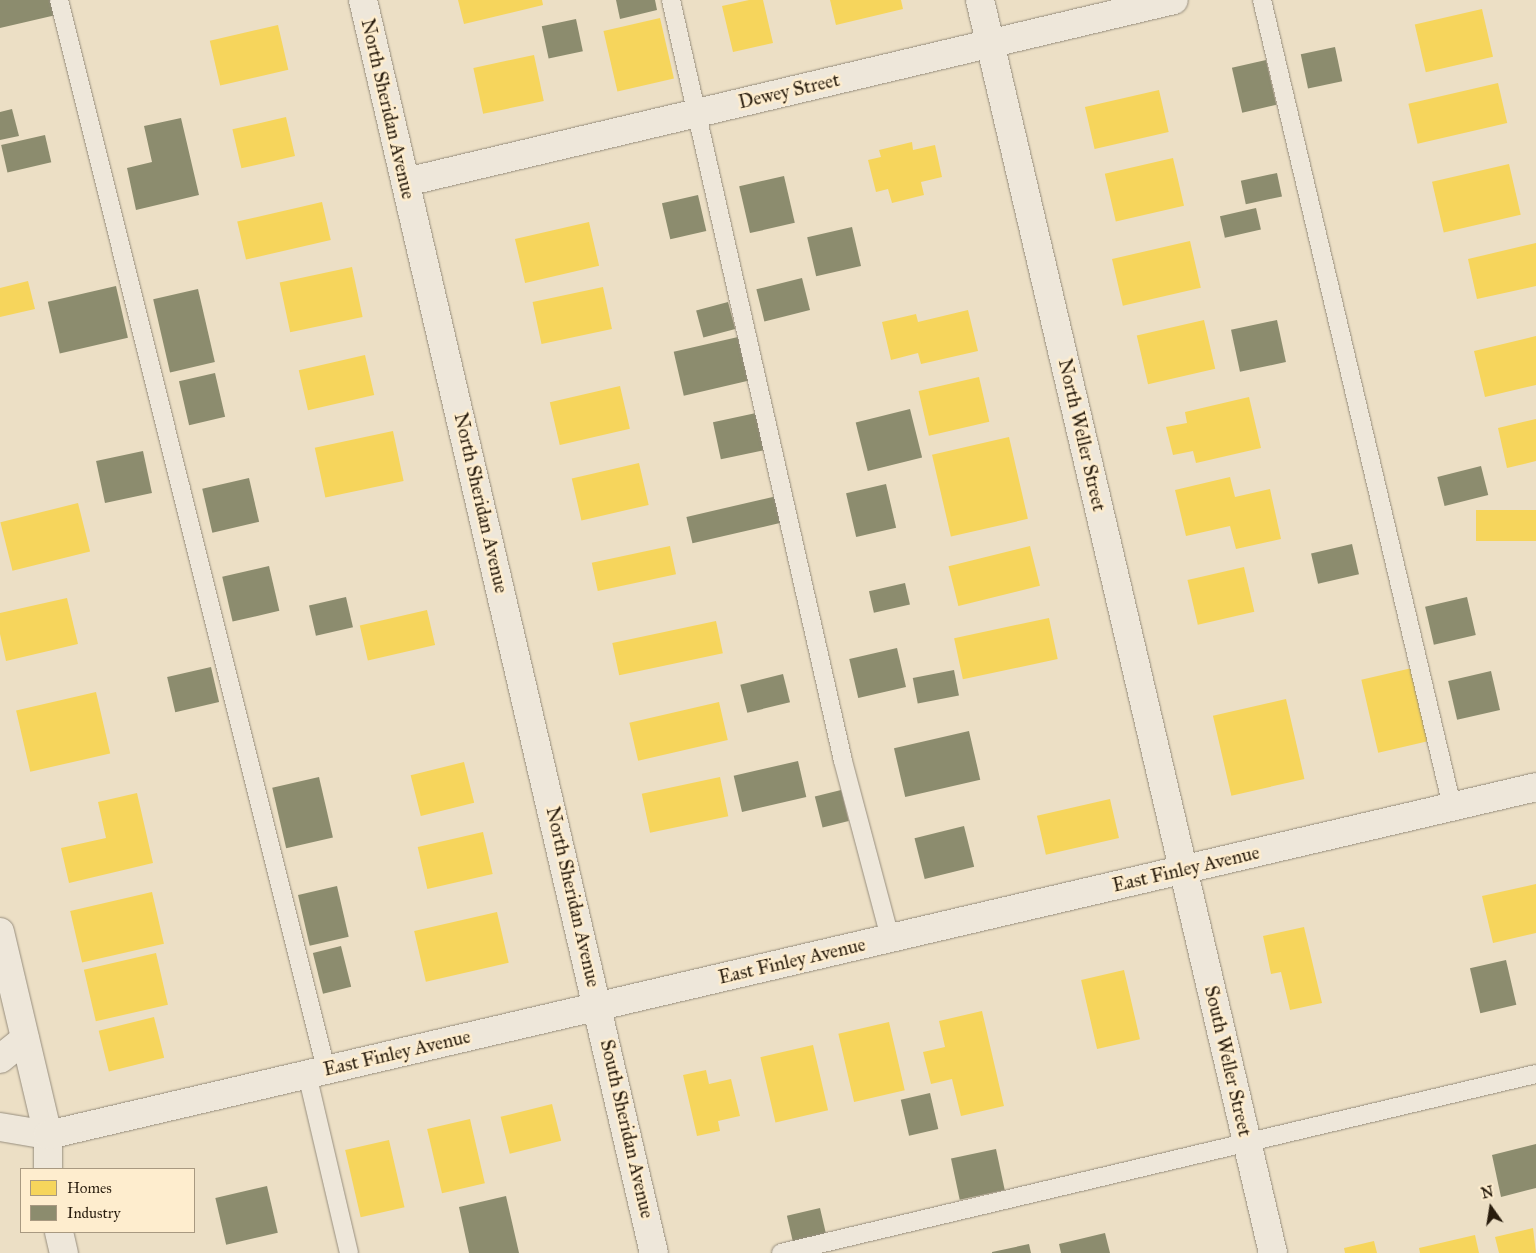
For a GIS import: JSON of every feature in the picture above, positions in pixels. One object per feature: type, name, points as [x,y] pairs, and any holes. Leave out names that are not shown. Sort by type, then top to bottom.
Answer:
[{"type":"street","name":"North Sheridan Avenue","points":[[363,0],[599,1006]]},
{"type":"street","name":"North Weller Street","points":[[980,0],[1184,870]]},
{"type":"street","name":"Dewey Street","points":[[406,182],[1174,0]]},
{"type":"street","name":"East Finley Avenue","points":[[48,1135],[1536,787]]},
{"type":"street","name":"South Weller Street","points":[[1184,870],[1273,1253]]},
{"type":"street","points":[[0,932],[48,1135],[48,1168]]},
{"type":"street","name":"South Sheridan Avenue","points":[[599,1006],[654,1253]]},
{"type":"street","points":[[0,1059],[25,1040]]},
{"type":"street","points":[[0,1127],[48,1135]]},
{"type":"street","points":[[59,1233],[64,1253]]},
{"type":"lane","points":[[59,0],[316,1072],[349,1253]]},
{"type":"lane","points":[[671,0],[841,752],[890,938]]},
{"type":"lane","points":[[1262,0],[1452,806]]},
{"type":"lane","points":[[781,1253],[1536,1074]]},
{"type":"building: Homes","points":[[458,0],[542,0],[543,5],[464,24]]},
{"type":"building: Homes","points":[[749,0],[763,0],[773,43],[733,52],[722,6]]},
{"type":"building: Homes","points":[[830,0],[901,0],[903,9],[836,25]]},
{"type":"building: Homes","points":[[1482,9],[1493,57],[1426,72],[1415,25]]},
{"type":"building: Homes","points":[[660,18],[674,78],[617,91],[603,31]]},
{"type":"building: Homes","points":[[278,25],[288,70],[220,86],[210,41]]},
{"type":"building: Homes","points":[[534,55],[544,101],[483,114],[473,68]]},
{"type":"building: Homes","points":[[1498,83],[1507,123],[1418,144],[1408,104]]},
{"type":"building: Homes","points":[[1159,90],[1169,132],[1095,149],[1085,107]]},
{"type":"building: Homes","points":[[286,117],[295,156],[241,168],[232,129]]},
{"type":"building: Homes","points":[[912,142],[913,150],[935,145],[942,177],[921,182],[924,195],[892,203],[888,189],[876,192],[868,160],[881,157],[879,150]]},
{"type":"building: Homes","points":[[1173,158],[1184,206],[1116,221],[1105,174]]},
{"type":"building: Homes","points":[[1509,164],[1521,215],[1444,232],[1432,182]]},
{"type":"building: Homes","points":[[322,202],[331,240],[246,260],[237,222]]},
{"type":"building: Homes","points":[[589,222],[599,266],[525,283],[515,239]]},
{"type":"building: Homes","points":[[1190,241],[1201,288],[1123,306],[1112,259]]},
{"type":"building: Homes","points":[[1536,243],[1536,286],[1477,299],[1468,259]]},
{"type":"building: Homes","points":[[352,267],[363,317],[290,332],[280,282]]},
{"type":"building: Homes","points":[[28,281],[35,309],[0,317],[0,288]]},
{"type":"building: Homes","points":[[603,287],[612,329],[542,344],[533,302]]},
{"type":"building: Homes","points":[[968,310],[978,351],[921,364],[918,353],[891,360],[882,322],[916,314],[918,322]]},
{"type":"building: Homes","points":[[1204,320],[1215,369],[1148,384],[1137,336]]},
{"type":"building: Homes","points":[[1536,336],[1536,385],[1485,397],[1474,351]]},
{"type":"building: Homes","points":[[365,355],[374,395],[308,410],[299,370]]},
{"type":"building: Homes","points":[[979,377],[989,422],[929,436],[919,391]]},
{"type":"building: Homes","points":[[620,386],[630,429],[560,445],[550,402]]},
{"type":"building: Homes","points":[[1249,397],[1261,448],[1196,463],[1193,451],[1173,455],[1166,427],[1187,423],[1185,412]]},
{"type":"building: Homes","points":[[1536,419],[1536,461],[1507,468],[1498,428]]},
{"type":"building: Homes","points":[[393,431],[404,481],[325,498],[315,448]]},
{"type":"building: Homes","points":[[1009,437],[1028,519],[951,537],[932,455]]},
{"type":"building: Homes","points":[[639,463],[649,505],[581,520],[572,479]]},
{"type":"building: Homes","points":[[1230,477],[1235,497],[1270,489],[1281,539],[1236,549],[1230,526],[1186,536],[1175,490]]},
{"type":"building: Homes","points":[[78,503],[90,552],[12,571],[0,522]]},
{"type":"building: Homes","points":[[1476,510],[1536,510],[1536,541],[1476,541]]},
{"type":"building: Homes","points":[[670,546],[676,574],[598,591],[592,563]]},
{"type":"building: Homes","points":[[1030,546],[1040,586],[958,606],[948,566]]},
{"type":"building: Homes","points":[[1244,567],[1254,612],[1198,625],[1187,580]]},
{"type":"building: Homes","points":[[67,598],[78,644],[6,661],[0,634],[0,613]]},
{"type":"building: Homes","points":[[427,610],[435,645],[368,661],[360,626]]},
{"type":"building: Homes","points":[[1049,618],[1058,659],[963,679],[954,638]]},
{"type":"building: Homes","points":[[716,621],[723,653],[619,675],[612,643]]},
{"type":"building: Homes","points":[[1412,668],[1429,741],[1378,753],[1361,680]]},
{"type":"building: Homes","points":[[96,692],[110,753],[30,772],[16,710]]},
{"type":"building: Homes","points":[[1286,699],[1304,779],[1231,796],[1213,716]]},
{"type":"building: Homes","points":[[719,702],[728,740],[638,761],[629,723]]},
{"type":"building: Homes","points":[[464,762],[474,803],[421,816],[411,775]]},
{"type":"building: Homes","points":[[720,777],[728,816],[650,833],[642,794]]},
{"type":"building: Homes","points":[[137,793],[153,863],[69,883],[61,848],[106,838],[98,802]]},
{"type":"building: Homes","points":[[1110,799],[1119,838],[1046,855],[1037,816]]},
{"type":"building: Homes","points":[[483,832],[493,874],[427,889],[418,847]]},
{"type":"building: Homes","points":[[1536,884],[1536,933],[1493,943],[1482,896]]},
{"type":"building: Homes","points":[[152,892],[164,944],[82,963],[70,911]]},
{"type":"building: Homes","points":[[497,912],[509,963],[426,982],[414,931]]},
{"type":"building: Homes","points":[[1304,927],[1322,1003],[1290,1010],[1281,972],[1271,974],[1263,936]]},
{"type":"building: Homes","points":[[156,953],[168,1005],[96,1021],[84,970]]},
{"type":"building: Homes","points":[[1124,970],[1140,1039],[1097,1049],[1081,980]]},
{"type":"building: Homes","points":[[982,1011],[1004,1106],[961,1116],[952,1079],[931,1084],[923,1052],[945,1047],[939,1021]]},
{"type":"building: Homes","points":[[154,1017],[164,1058],[109,1072],[99,1031]]},
{"type":"building: Homes","points":[[889,1022],[905,1090],[854,1102],[838,1034]]},
{"type":"building: Homes","points":[[813,1045],[828,1110],[775,1122],[760,1057]]},
{"type":"building: Homes","points":[[706,1070],[709,1084],[731,1079],[740,1116],[718,1121],[720,1131],[697,1136],[683,1075]]},
{"type":"building: Homes","points":[[552,1104],[561,1141],[510,1154],[501,1117]]},
{"type":"building: Homes","points":[[470,1119],[485,1183],[442,1193],[427,1129]]},
{"type":"building: Homes","points":[[389,1140],[405,1207],[361,1217],[345,1150]]},
{"type":"building: Homes","points":[[1533,1228],[1536,1253],[1499,1253],[1495,1237]]},
{"type":"building: Homes","points":[[1475,1235],[1479,1253],[1420,1253],[1419,1248]]},
{"type":"building: Homes","points":[[1374,1241],[1377,1253],[1345,1253],[1344,1248]]},
{"type":"building: Industry","points":[[0,0],[53,0],[56,15],[0,28]]},
{"type":"building: Industry","points":[[616,0],[655,0],[657,10],[620,19]]},
{"type":"building: Industry","points":[[576,19],[583,51],[549,59],[542,26]]},
{"type":"building: Industry","points":[[1335,47],[1342,81],[1308,89],[1301,54]]},
{"type":"building: Industry","points":[[1266,60],[1276,105],[1242,113],[1232,68]]},
{"type":"building: Industry","points":[[12,109],[19,136],[0,140],[0,112]]},
{"type":"building: Industry","points":[[181,118],[199,195],[136,210],[127,168],[152,162],[144,126]]},
{"type":"building: Industry","points":[[45,135],[51,162],[7,172],[1,145]]},
{"type":"building: Industry","points":[[1277,173],[1282,196],[1246,204],[1241,181]]},
{"type":"building: Industry","points":[[784,176],[795,223],[750,233],[739,186]]},
{"type":"building: Industry","points":[[698,195],[706,231],[670,239],[662,203]]},
{"type":"building: Industry","points":[[1256,208],[1261,229],[1225,238],[1220,216]]},
{"type":"building: Industry","points":[[852,227],[861,266],[816,276],[807,237]]},
{"type":"building: Industry","points":[[802,278],[810,310],[764,321],[756,289]]},
{"type":"building: Industry","points":[[116,286],[128,338],[60,353],[48,302]]},
{"type":"building: Industry","points":[[198,289],[215,362],[170,372],[153,299]]},
{"type":"building: Industry","points":[[728,302],[735,329],[703,338],[696,311]]},
{"type":"building: Industry","points":[[1277,320],[1286,362],[1240,372],[1231,330]]},
{"type":"building: Industry","points":[[738,337],[748,381],[684,396],[674,352]]},
{"type":"building: Industry","points":[[215,373],[225,417],[189,425],[179,381]]},
{"type":"building: Industry","points":[[910,409],[922,458],[868,471],[856,423]]},
{"type":"building: Industry","points":[[756,413],[764,450],[721,459],[713,422]]},
{"type":"building: Industry","points":[[143,451],[152,493],[105,503],[96,461]]},
{"type":"building: Industry","points":[[1481,466],[1488,495],[1445,506],[1437,477]]},
{"type":"building: Industry","points":[[249,478],[259,522],[212,533],[202,489]]},
{"type":"building: Industry","points":[[886,484],[896,528],[856,537],[846,493]]},
{"type":"building: Industry","points":[[777,496],[783,522],[692,543],[686,517]]},
{"type":"building: Industry","points":[[1352,544],[1359,574],[1318,584],[1311,553]]},
{"type":"building: Industry","points":[[269,566],[279,611],[233,622],[222,577]]},
{"type":"building: Industry","points":[[905,583],[910,604],[874,613],[869,591]]},
{"type":"building: Industry","points":[[346,597],[353,627],[316,636],[309,606]]},
{"type":"building: Industry","points":[[1467,597],[1476,635],[1434,645],[1425,607]]},
{"type":"building: Industry","points":[[897,648],[906,687],[858,698],[849,659]]},
{"type":"building: Industry","points":[[211,667],[219,702],[175,712],[167,677]]},
{"type":"building: Industry","points":[[954,670],[959,696],[918,704],[913,678]]},
{"type":"building: Industry","points":[[1491,671],[1500,710],[1457,720],[1448,681]]},
{"type":"building: Industry","points":[[783,674],[790,702],[747,713],[740,685]]},
{"type":"building: Industry","points":[[969,731],[980,780],[905,797],[894,748]]},
{"type":"building: Industry","points":[[798,761],[806,797],[742,812],[734,776]]},
{"type":"building: Industry","points":[[319,777],[333,837],[286,848],[272,788]]},
{"type":"building: Industry","points":[[841,790],[849,821],[823,828],[815,797]]},
{"type":"building: Industry","points":[[964,826],[974,867],[925,879],[915,838]]},
{"type":"building: Industry","points":[[337,886],[349,937],[310,946],[298,895]]},
{"type":"building: Industry","points":[[341,946],[351,987],[323,994],[313,953]]},
{"type":"building: Industry","points":[[1506,960],[1516,1005],[1480,1013],[1470,968]]},
{"type":"building: Industry","points":[[930,1093],[938,1129],[909,1136],[901,1100]]},
{"type":"building: Industry","points":[[1536,1144],[1536,1188],[1501,1197],[1492,1155]]},
{"type":"building: Industry","points":[[996,1149],[1005,1190],[960,1200],[951,1159]]},
{"type":"building: Industry","points":[[267,1186],[278,1233],[226,1245],[215,1198]]},
{"type":"building: Industry","points":[[506,1196],[519,1253],[469,1253],[459,1207]]},
{"type":"building: Industry","points":[[820,1208],[826,1234],[793,1242],[787,1216]]},
{"type":"building: Industry","points":[[1105,1233],[1110,1253],[1061,1253],[1059,1244]]},
{"type":"building: Industry","points":[[1029,1244],[1031,1253],[992,1253],[992,1252]]}]
